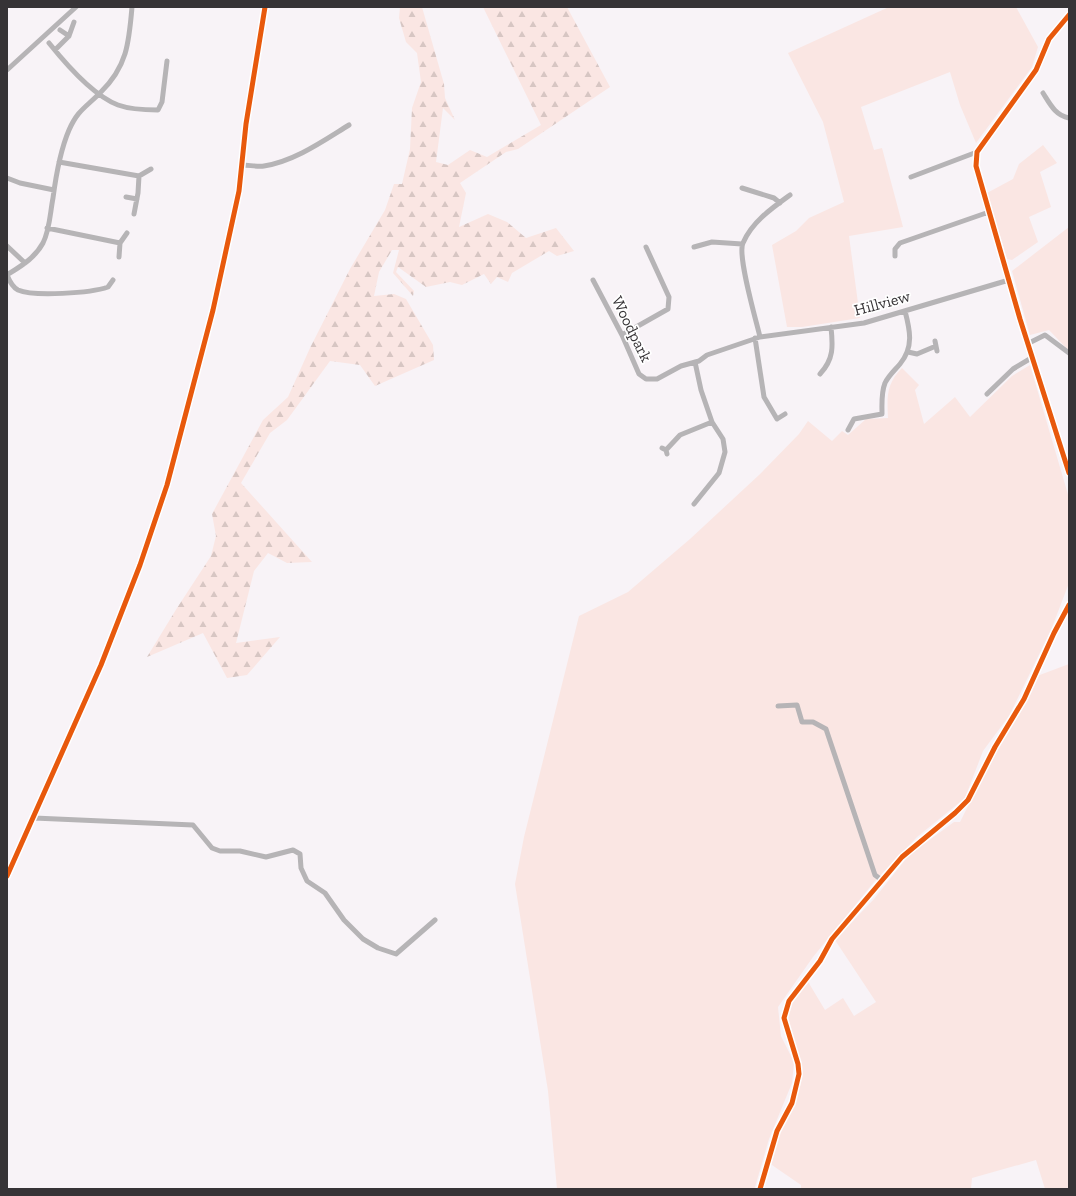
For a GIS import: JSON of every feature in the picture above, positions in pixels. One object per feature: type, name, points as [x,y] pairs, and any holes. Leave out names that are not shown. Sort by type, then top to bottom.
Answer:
[{"type":"street","points":[[7,70],[76,7]]},
{"type":"street","points":[[113,280],[108,287],[96,292],[27,292],[17,290],[7,275],[30,260],[43,243],[48,228],[59,162],[68,132],[77,113],[99,94],[110,82],[124,60],[130,36],[132,7]]},
{"type":"street","points":[[7,876],[101,664],[140,565],[168,485],[213,310],[240,191],[248,111],[265,7]]},
{"type":"street","points":[[1068,17],[1049,39],[1036,70],[977,152],[976,166],[1009,280],[1069,473]]},
{"type":"street","points":[[55,50],[69,36],[74,22]]},
{"type":"street","points":[[60,30],[69,36]]},
{"type":"street","points":[[49,43],[99,94],[118,105],[158,110],[162,102],[167,62]]},
{"type":"street","points":[[1043,93],[1060,115],[1069,118]]},
{"type":"street","points":[[242,165],[263,166],[282,162],[310,148],[349,125]]},
{"type":"street","points":[[911,177],[977,152]]},
{"type":"street","points":[[59,162],[139,176],[151,169]]},
{"type":"street","points":[[134,214],[139,176]]},
{"type":"street","points":[[7,178],[20,183],[54,190]]},
{"type":"street","points":[[742,188],[774,198],[780,203]]},
{"type":"street","points":[[785,414],[777,419],[767,403],[763,389],[758,337],[743,261],[742,244],[758,221],[790,195]]},
{"type":"street","points":[[126,197],[137,199]]},
{"type":"street","points":[[895,256],[896,249],[900,243],[989,212]]},
{"type":"street","points":[[48,228],[120,244]]},
{"type":"street","points":[[118,257],[120,244],[126,234]]},
{"type":"street","points":[[694,247],[712,242],[742,244]]},
{"type":"street","points":[[7,246],[25,263]]},
{"type":"street","points":[[622,335],[668,309],[669,297],[646,247]]},
{"type":"street","name":"Woodpark","points":[[592,280],[622,335],[639,374],[642,377],[657,378],[681,366],[695,362],[720,350]]},
{"type":"street","name":"Hillview","points":[[720,350],[758,337],[864,323],[1009,280]]},
{"type":"street","points":[[848,430],[854,419],[882,414],[885,383],[908,352],[910,332],[905,310]]},
{"type":"street","points":[[820,375],[827,367],[833,352],[831,327]]},
{"type":"street","points":[[1029,343],[1045,335],[1069,353]]},
{"type":"street","points":[[908,352],[917,354],[936,346]]},
{"type":"street","points":[[987,394],[1013,369],[1033,357]]},
{"type":"street","points":[[694,504],[720,473],[725,460],[724,444],[712,422],[701,390],[695,362]]},
{"type":"street","points":[[665,451],[680,435],[712,422]]},
{"type":"street","points":[[760,1189],[777,1131],[792,1104],[798,1074],[798,1064],[784,1018],[786,1007],[796,990],[820,961],[832,939],[902,857],[955,813],[968,800],[995,747],[1024,699],[1069,604]]},
{"type":"street","points":[[778,706],[797,705],[802,722],[813,722],[826,729],[875,875],[883,881]]},
{"type":"street","points":[[34,818],[193,825],[212,848],[220,851],[240,851],[266,857],[293,850],[300,854],[301,868],[307,881],[324,893],[344,920],[363,939],[378,948],[396,954],[435,920]]},
{"type":"green space","points":[[400,7],[422,7],[444,84],[445,98],[455,120],[443,108],[436,162],[448,165],[470,150],[487,157],[541,125],[483,7],[567,7],[610,87],[518,149],[506,152],[460,183],[466,193],[459,227],[488,214],[507,222],[526,238],[556,228],[574,251],[557,256],[549,251],[512,273],[508,282],[497,277],[491,284],[484,274],[462,285],[450,282],[426,287],[398,267],[396,272],[414,291],[413,296],[393,273],[399,250],[392,250],[379,272],[374,296],[394,294],[406,299],[433,345],[434,360],[375,386],[360,365],[330,361],[287,420],[270,433],[241,483],[312,562],[287,563],[268,553],[254,571],[236,643],[280,637],[247,675],[227,678],[203,633],[147,657],[211,556],[216,536],[212,514],[263,420],[288,397],[310,348],[350,269],[385,210],[394,184],[402,184],[410,149],[412,108],[421,82],[417,53],[406,42],[399,18]]},
{"type":"green space","points":[[889,7],[1016,7],[1038,47],[1032,67],[976,143],[960,105],[950,72],[861,107],[874,150],[882,148],[903,227],[849,236],[860,318],[802,327],[787,327],[772,245],[796,231],[809,218],[844,202],[823,122],[788,53]]},
{"type":"green space","points":[[1043,145],[1057,163],[1040,172],[1051,207],[1029,217],[1038,242],[1012,260],[1007,259],[987,193],[1013,179],[1019,164]]},
{"type":"green space","points":[[1069,227],[1069,351],[1049,330],[1030,335],[1012,271]]},
{"type":"green space","points":[[1030,365],[1069,498],[1069,583],[1051,630],[1009,716],[983,751],[965,798],[917,837],[874,882],[813,957],[778,1007],[781,1036],[794,1062],[792,1083],[769,1139],[754,1189],[557,1189],[548,1091],[515,884],[524,837],[579,616],[628,592],[690,539],[759,475],[799,434],[808,421],[832,441],[842,431],[848,435],[866,419],[888,418],[888,397],[890,385],[902,368],[919,385],[915,390],[924,424],[955,397],[970,417],[1012,376]]},
{"type":"green space","points":[[1069,664],[1069,1189],[1045,1189],[1036,1160],[972,1178],[971,1189],[801,1189],[801,1185],[769,1163],[800,1071],[788,1023],[787,1009],[807,980],[825,1010],[843,998],[854,1016],[876,1002],[835,940],[874,899],[909,855],[954,822],[960,822],[996,750],[1023,707],[1037,676]]},
{"type":"cycle path","points":[[7,876],[101,665],[140,565],[167,485],[213,310],[239,191],[246,124],[265,7]]},
{"type":"cycle path","points":[[1069,15],[1049,39],[1036,70],[977,152],[976,166],[1020,319],[1069,473]]},
{"type":"cycle path","points":[[760,1189],[777,1131],[792,1103],[799,1074],[798,1064],[784,1018],[789,1001],[820,961],[832,939],[902,857],[955,813],[968,800],[995,747],[1024,699],[1054,633],[1069,605]]}]
